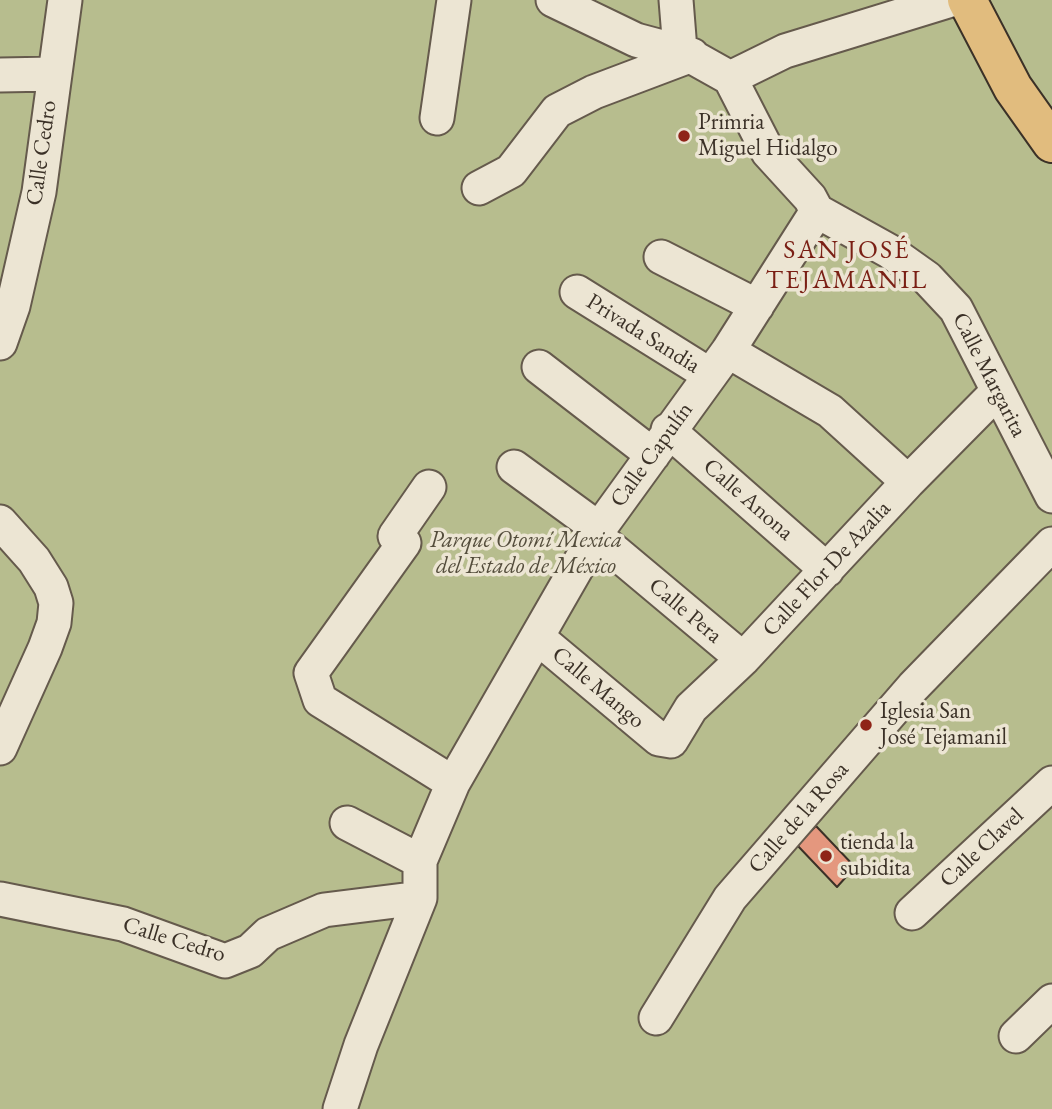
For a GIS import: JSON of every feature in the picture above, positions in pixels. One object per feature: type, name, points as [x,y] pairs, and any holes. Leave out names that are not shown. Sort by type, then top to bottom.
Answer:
[{"type":"main road","points":[[967,0],[1013,88],[1052,143]]},
{"type":"street","name":"Calle Cedro","points":[[0,343],[13,306],[39,192],[65,0]]},
{"type":"street","points":[[437,118],[454,0]]},
{"type":"street","points":[[553,0],[636,40],[692,55]]},
{"type":"street","points":[[677,0],[680,50],[730,78],[785,51],[951,0]]},
{"type":"street","points":[[479,188],[511,171],[557,111],[594,92],[692,55]]},
{"type":"street","points":[[0,75],[53,74]]},
{"type":"street","name":"Calle Margarita","points":[[730,78],[768,152],[810,198],[817,211],[888,251],[927,278],[956,309],[1052,496]]},
{"type":"street","name":"Calle Capulín","points":[[420,898],[420,862],[453,783],[597,532],[719,363],[817,211]]},
{"type":"street","points":[[661,257],[757,306]]},
{"type":"street","name":"Privada Sandia","points":[[577,292],[719,363],[830,411],[908,482]]},
{"type":"street","name":"Calle Anona","points":[[539,367],[661,442],[827,570]]},
{"type":"street","name":"Calle Flor De Azalia","points":[[659,739],[671,741],[691,708],[743,659],[908,482],[998,391]]},
{"type":"street","name":"Calle Pera","points":[[514,467],[597,532],[743,659]]},
{"type":"street","points":[[429,487],[395,536],[404,543],[311,673],[320,700],[453,783]]},
{"type":"street","points":[[0,522],[34,560],[51,587],[56,604],[54,623],[45,648],[0,748]]},
{"type":"street","name":"Calle de la Rosa","points":[[656,1018],[730,898],[913,687],[1052,544]]},
{"type":"street","name":"Calle Mango","points":[[537,637],[659,739]]},
{"type":"street","name":"Calle Clavel","points":[[912,913],[1052,783]]},
{"type":"street","points":[[346,823],[420,862]]},
{"type":"street","name":"Calle Cedro","points":[[0,899],[123,924],[225,961],[250,951],[268,934],[324,909],[420,898]]},
{"type":"street","points":[[340,1109],[361,1045],[420,898]]},
{"type":"street","points":[[1016,1036],[1052,1001]]},
{"type":"green space","name":"Parque Otomí Mexica del Estado de México","points":[[0,0],[1052,0],[1052,1109],[0,1109]]},
{"type":"building","name":"tienda la subidita","points":[[816,826],[855,867],[837,887],[797,845]]},
{"type":"place","name":"Primria Miguel Hidalgo","points":[[684,136]]},
{"type":"place","name":"Iglesia San José Tejamanil","points":[[866,725]]},
{"type":"place","name":"tienda la subidita","points":[[826,856]]},
{"type":"district","name":"SAN JOSÉ TEJAMANIL","points":[[847,266]]}]
